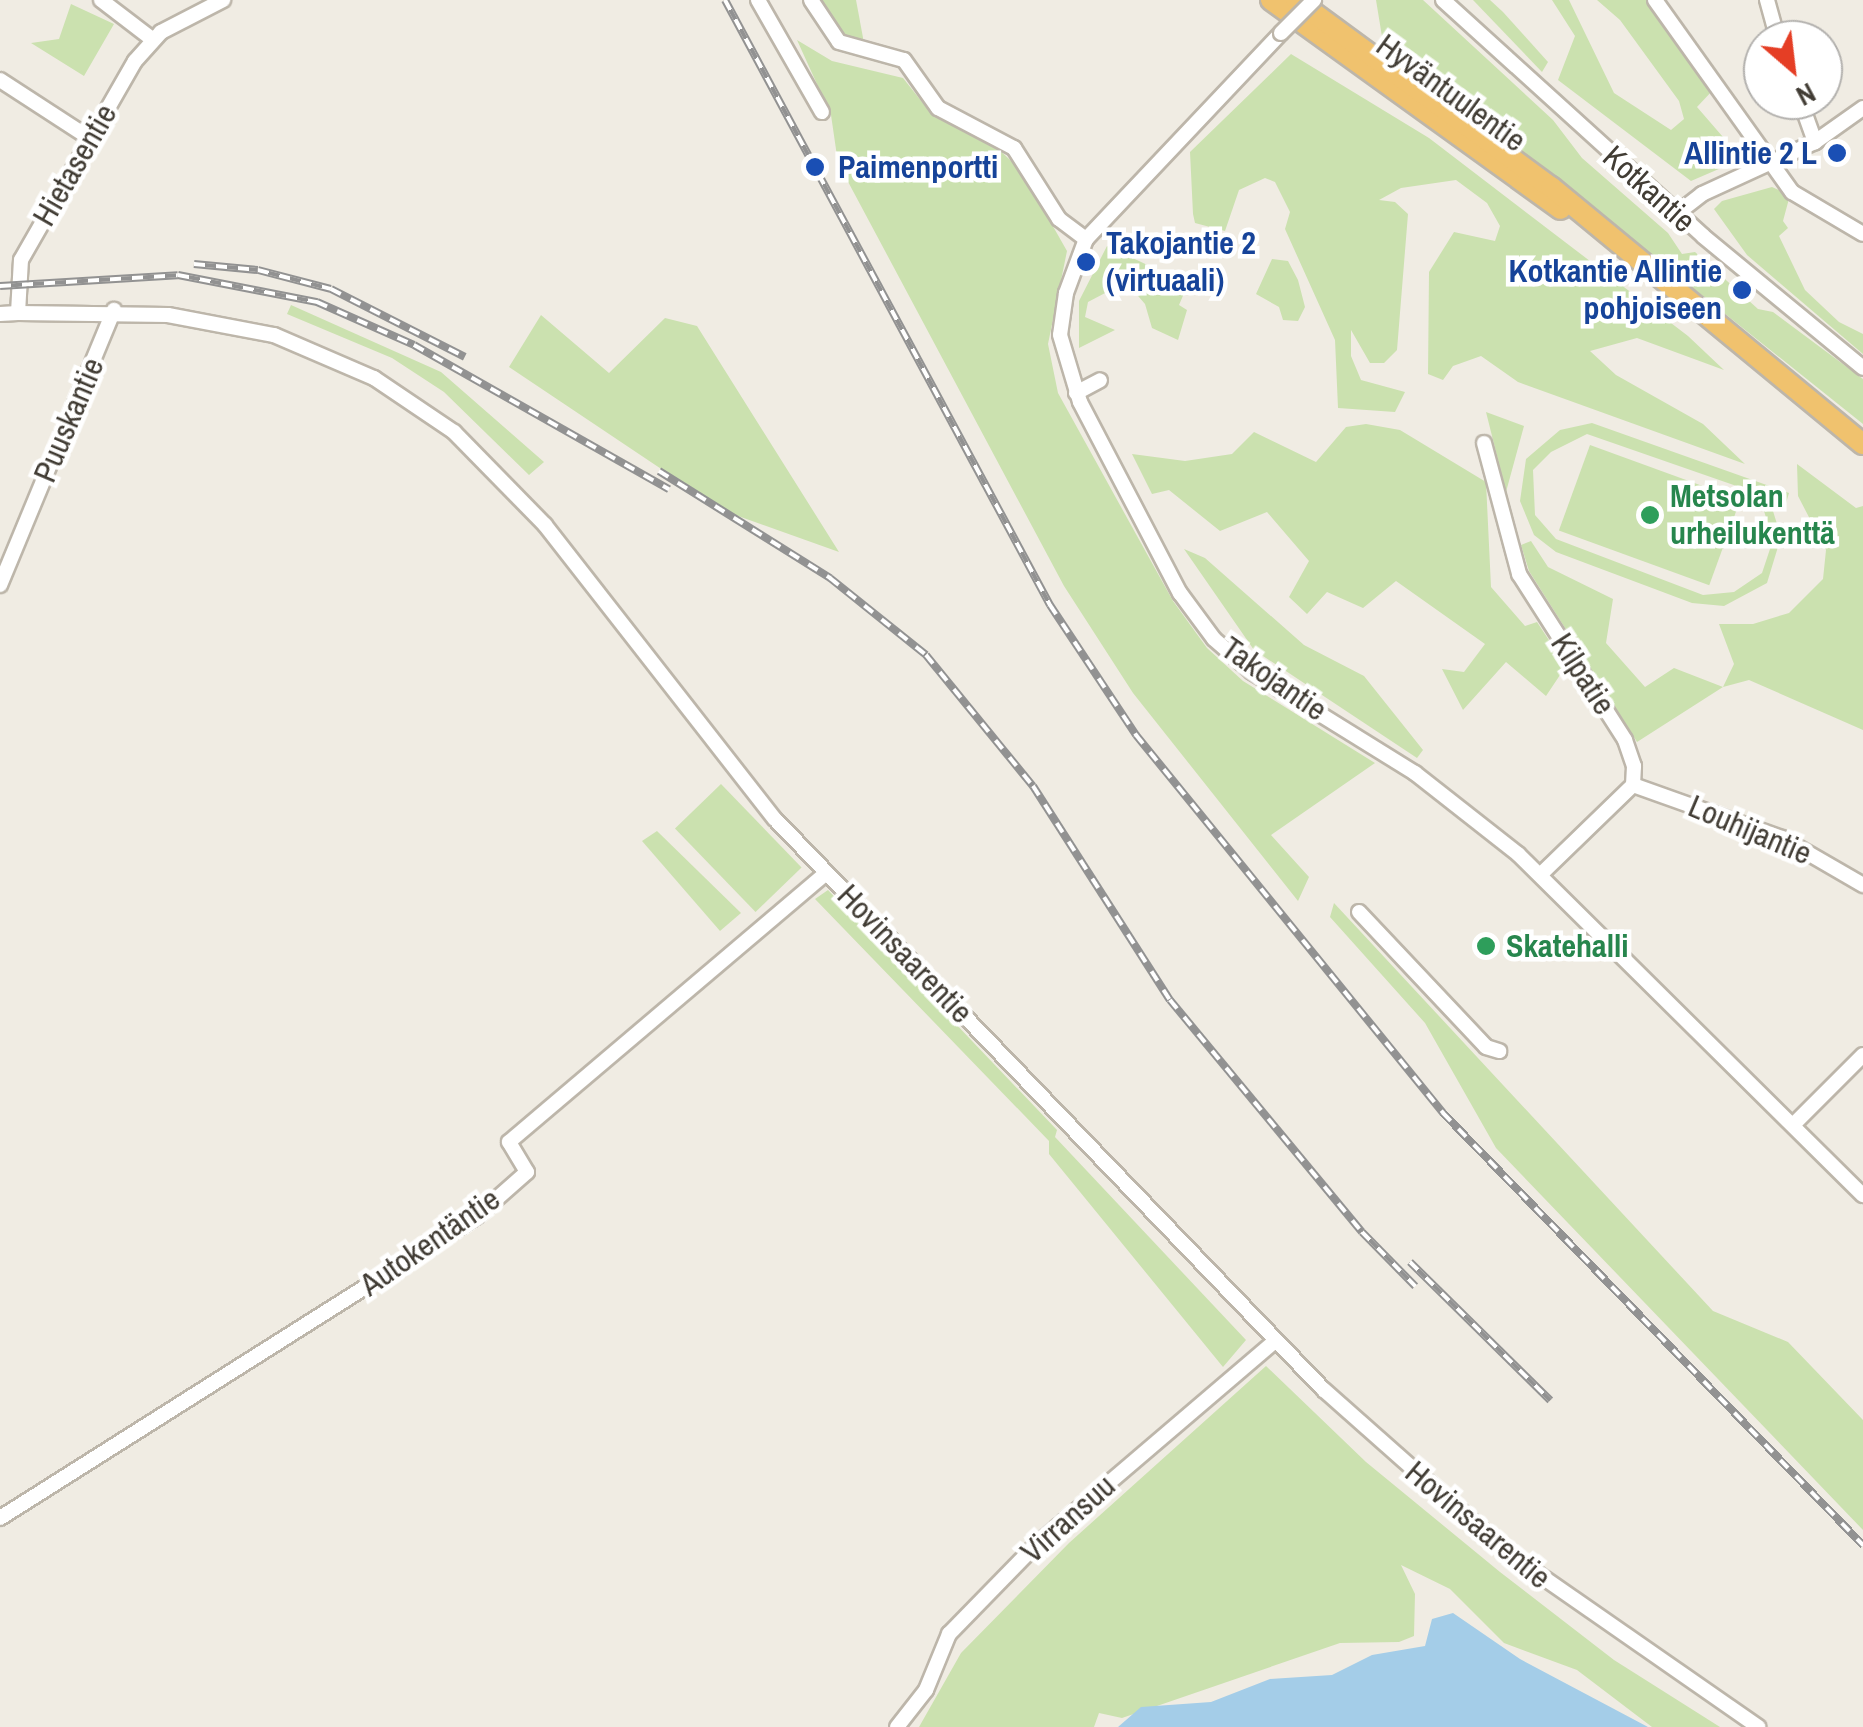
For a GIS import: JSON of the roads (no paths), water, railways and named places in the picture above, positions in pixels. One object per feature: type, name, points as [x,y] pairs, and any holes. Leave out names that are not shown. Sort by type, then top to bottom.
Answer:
[{"type":"highway","name":"Hyväntuulentie","points":[[1271,0],[1597,231],[1863,444]]},
{"type":"highway","name":"Hyväntuulentie","points":[[1296,0],[1551,187],[1597,231]]},
{"type":"street","points":[[100,0],[152,39],[223,0]]},
{"type":"street","points":[[758,0],[822,112]]},
{"type":"street","points":[[812,0],[839,42],[904,60],[938,108],[1014,148],[1059,219],[1086,239]]},
{"type":"street","name":"Takojantie","points":[[1314,0],[1086,239],[1062,312],[1066,369],[1076,393],[1174,584],[1214,639],[1252,672],[1460,805],[1541,874],[1863,1194]]},
{"type":"street","name":"Kotkantie","points":[[1443,0],[1678,212],[1863,368]]},
{"type":"street","points":[[1655,0],[1792,192],[1863,234]]},
{"type":"street","name":"Hietasentie","points":[[18,314],[21,260],[135,61],[152,39]]},
{"type":"street","points":[[0,80],[91,139]]},
{"type":"street","points":[[1678,212],[1702,194],[1815,142],[1863,108]]},
{"type":"street","points":[[1807,120],[1815,142]]},
{"type":"street","name":"Hovinsaarentie","points":[[18,314],[114,310],[274,335],[374,378],[454,432],[518,492],[742,781],[1276,1341],[1508,1554],[1758,1727]]},
{"type":"street","name":"Puuskantie","points":[[0,585],[114,310]]},
{"type":"street","points":[[0,314],[18,314]]},
{"type":"street","points":[[1076,393],[1100,380]]},
{"type":"street","name":"Kilpatie","points":[[1484,444],[1519,574],[1625,740],[1634,785]]},
{"type":"street","points":[[1541,874],[1634,785]]},
{"type":"street","name":"Louhijantie","points":[[1634,785],[1782,838],[1863,885]]},
{"type":"street","name":"Autokentäntie","points":[[0,1518],[476,1216],[527,1172],[508,1142],[826,873]]},
{"type":"street","points":[[1359,912],[1486,1047],[1499,1051]]},
{"type":"street","points":[[1793,1125],[1863,1055]]},
{"type":"street","name":"Virransuu","points":[[897,1727],[926,1690],[949,1634],[1035,1546],[1276,1341]]},
{"type":"water","points":[[1453,1613],[1520,1659],[1648,1727],[1118,1727],[1141,1707],[1211,1702],[1270,1679],[1332,1675],[1372,1655],[1425,1646],[1432,1619]]},
{"type":"railway","points":[[725,0],[1050,605],[1136,735],[1443,1113],[1863,1545]]},
{"type":"railway","points":[[194,264],[258,270],[331,289],[465,357]]},
{"type":"railway","points":[[0,286],[178,275],[317,302],[414,345],[669,489]]},
{"type":"railway","points":[[659,471],[830,578],[926,655],[1033,786],[1170,1000],[1362,1232],[1415,1286]]},
{"type":"railway","points":[[1410,1262],[1550,1400]]},
{"type":"place","name":"Allintie 2 L","points":[[1837,153]]},
{"type":"place","name":"Paimenportti","points":[[815,167]]},
{"type":"place","name":"Takojantie 2 (virtuaali)","points":[[1086,262]]},
{"type":"place","name":"Kotkantie Allintie pohjoiseen","points":[[1742,290]]},
{"type":"place","name":"Metsolan urheilukenttä","points":[[1650,515]]},
{"type":"place","name":"Skatehalli","points":[[1486,946]]}]
